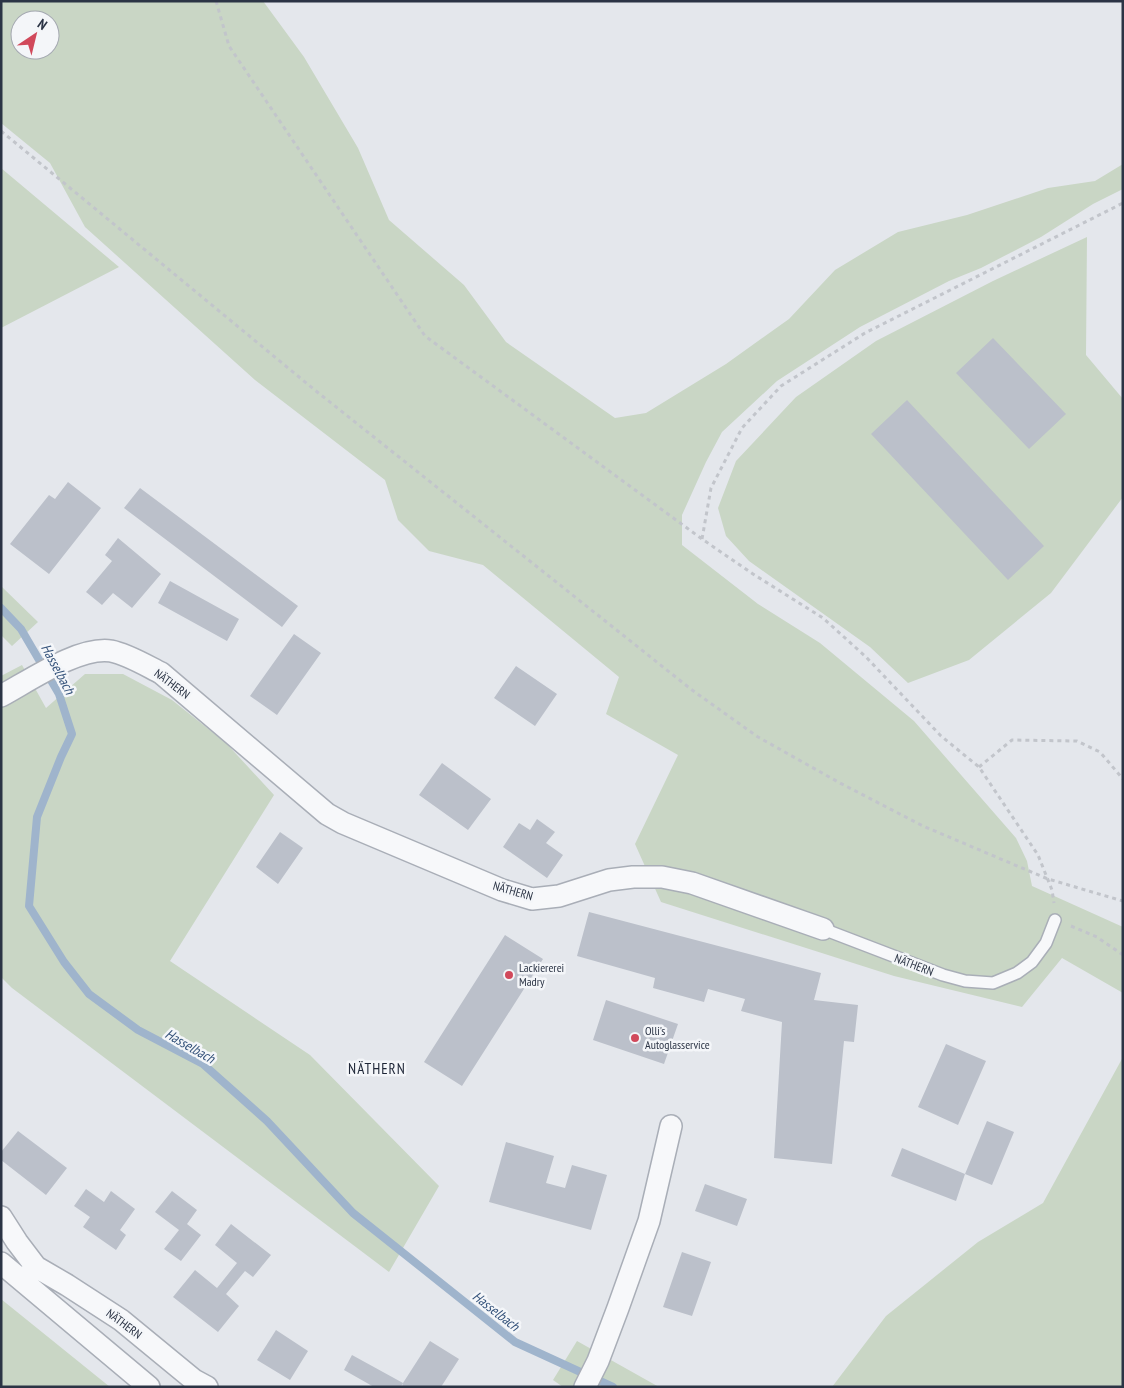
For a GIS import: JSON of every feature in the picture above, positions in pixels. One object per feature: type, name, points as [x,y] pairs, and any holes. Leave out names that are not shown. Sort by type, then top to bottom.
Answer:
[{"type":"street","name":"NÄTHERN","points":[[1,696],[65,660],[88,652],[111,651],[161,673],[328,814],[343,823],[502,890],[532,899],[559,896],[609,880],[633,877],[662,877],[692,883],[822,929]]},
{"type":"street","points":[[585,1387],[598,1361],[649,1221],[671,1126]]},
{"type":"street","name":"NÄTHERN","points":[[1,1217],[17,1242],[29,1274],[67,1285],[121,1320],[194,1380],[207,1387]]},
{"type":"street","points":[[1,1263],[29,1274],[149,1387]]},
{"type":"lane","name":"NÄTHERN","points":[[822,929],[943,975],[965,981],[993,983],[1017,973],[1032,962],[1046,943],[1056,920]]},
{"type":"path","points":[[216,1],[230,46],[425,336],[702,539],[823,618],[866,657],[942,736],[979,767],[1038,855],[1052,890],[1056,920],[1098,937],[1123,955]]},
{"type":"path","points":[[1,131],[316,391],[692,690],[758,737],[840,783],[923,826],[1048,879],[1123,901]]},
{"type":"path","points":[[702,539],[711,488],[742,428],[781,386],[865,333],[1123,203]]},
{"type":"path","points":[[979,767],[1012,740],[1077,741],[1100,752],[1123,780]]},
{"type":"green space","points":[[1,1],[263,1],[304,57],[358,148],[389,220],[464,285],[506,342],[615,418],[646,413],[726,364],[789,319],[835,270],[898,232],[967,215],[1048,188],[1095,181],[1123,164],[1123,189],[1093,204],[1041,237],[981,268],[949,281],[860,327],[777,381],[722,432],[682,515],[682,545],[758,604],[820,643],[914,721],[1016,838],[1027,861],[1032,886],[1123,927],[1123,993],[1062,958],[1022,1007],[894,976],[661,902],[635,844],[678,755],[606,714],[619,677],[483,565],[429,551],[398,520],[385,480],[255,380],[85,227],[50,163],[1,123]]},
{"type":"green space","points":[[1,168],[119,267],[1,328]]},
{"type":"green space","points":[[1087,237],[1086,355],[1123,399],[1123,497],[1051,593],[969,660],[908,683],[870,647],[749,561],[726,536],[718,508],[736,461],[796,397],[876,341],[993,281]]},
{"type":"green space","points":[[1,586],[38,622],[12,646],[1,635]]},
{"type":"green space","points":[[22,665],[46,708],[85,674],[123,674],[172,700],[226,743],[274,795],[170,961],[310,1055],[439,1186],[389,1272],[12,988],[1,977],[1,676]]},
{"type":"green space","points":[[1123,1057],[1123,1387],[832,1387],[886,1316],[978,1242],[1043,1203]]},
{"type":"green space","points":[[1,1299],[110,1387],[1,1387]]},
{"type":"green space","points":[[577,1341],[659,1387],[563,1387],[553,1380]]},
{"type":"building","points":[[993,338],[1066,414],[1029,449],[956,373]]},
{"type":"building","points":[[907,400],[1044,546],[1008,580],[871,434]]},
{"type":"building","points":[[68,482],[101,508],[49,574],[10,544],[49,495],[55,499]]},
{"type":"building","points":[[140,488],[298,606],[282,627],[124,508]]},
{"type":"building","points":[[118,538],[161,574],[132,608],[113,593],[102,605],[86,592],[112,561],[105,555]]},
{"type":"building","points":[[170,581],[239,619],[227,641],[158,603]]},
{"type":"building","points":[[294,634],[321,653],[277,715],[250,696]]},
{"type":"building","points":[[516,666],[557,694],[535,726],[494,698]]},
{"type":"building","points":[[442,763],[491,799],[468,830],[419,795]]},
{"type":"building","points":[[537,819],[555,832],[546,843],[563,855],[547,878],[503,847],[519,823],[530,830]]},
{"type":"building","points":[[280,832],[303,848],[278,884],[256,867]]},
{"type":"building","points":[[589,912],[821,973],[814,1000],[858,1005],[854,1042],[844,1041],[832,1164],[774,1158],[782,1022],[741,1011],[745,999],[708,989],[704,1002],[653,988],[655,978],[577,956]]},
{"type":"building","points":[[505,935],[543,959],[462,1086],[424,1062]]},
{"type":"building","points":[[606,1000],[678,1024],[664,1064],[593,1040]]},
{"type":"building","points":[[946,1044],[986,1061],[958,1125],[918,1107]]},
{"type":"building","points":[[987,1121],[1014,1132],[992,1185],[965,1174]]},
{"type":"building","points":[[18,1131],[67,1168],[46,1195],[1,1160],[1,1152]]},
{"type":"building","points":[[506,1142],[554,1156],[546,1183],[565,1188],[572,1165],[607,1175],[591,1230],[489,1202]]},
{"type":"building","points":[[902,1148],[965,1174],[956,1201],[891,1176]]},
{"type":"building","points":[[705,1184],[747,1199],[737,1226],[695,1211]]},
{"type":"building","points":[[86,1189],[104,1202],[111,1191],[135,1209],[120,1230],[126,1235],[116,1250],[83,1227],[90,1217],[74,1206]]},
{"type":"building","points":[[172,1191],[197,1210],[187,1224],[201,1235],[181,1261],[164,1249],[179,1230],[155,1212]]},
{"type":"building","points":[[231,1224],[271,1255],[253,1277],[245,1271],[226,1294],[239,1306],[218,1332],[173,1297],[195,1270],[217,1288],[237,1263],[215,1245]]},
{"type":"building","points":[[682,1252],[711,1262],[692,1316],[663,1307]]},
{"type":"building","points":[[276,1330],[308,1351],[290,1380],[257,1360]]},
{"type":"building","points":[[430,1341],[459,1359],[441,1387],[402,1387],[403,1383]]},
{"type":"building","points":[[352,1355],[403,1383],[401,1387],[374,1387],[344,1370]]},
{"type":"waterway","name":"Hasselbach","points":[[1,608],[21,629],[59,694],[72,734],[37,817],[29,906],[64,962],[89,994],[138,1030],[203,1064],[267,1121],[353,1213],[515,1342],[613,1387]]},
{"type":"place","name":"Lackiererei Madry","points":[[509,975]]},
{"type":"place","name":"Olli's Autoglasservice","points":[[635,1038]]},
{"type":"district","name":"NÄTHERN","points":[[377,1069]]}]
